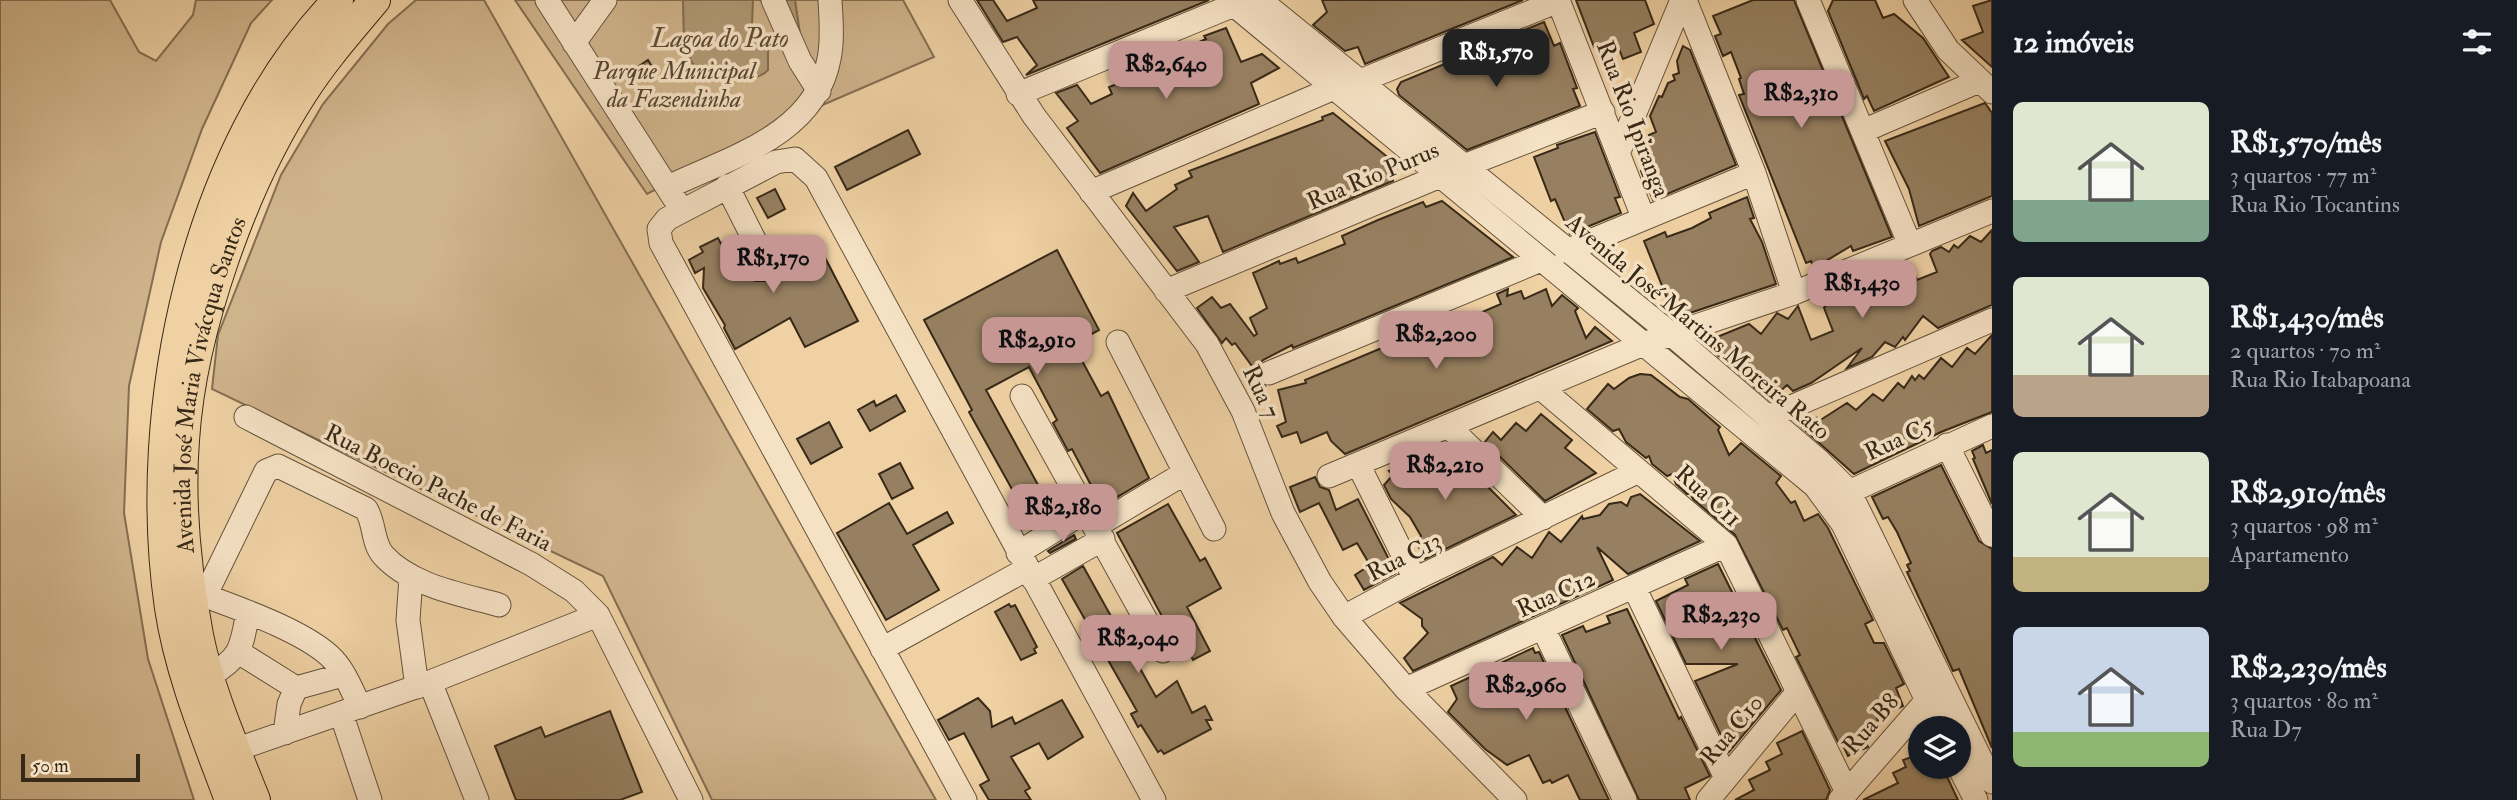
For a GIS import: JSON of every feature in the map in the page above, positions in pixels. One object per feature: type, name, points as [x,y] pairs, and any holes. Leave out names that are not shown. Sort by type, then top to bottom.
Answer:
[{"type":"main road","name":"Avenida José Maria Vivácqua Santos","points":[[230,800],[194,700],[171,611],[163,515],[164,420],[187,293],[203,234],[222,184],[273,88],[300,46],[338,0]]},
{"type":"main road","name":"Avenida José Maria Vivácqua Santos","points":[[255,800],[209,676],[198,636],[198,594],[184,538],[184,438],[192,379],[219,276],[252,189],[280,131],[334,49],[375,0]]},
{"type":"street","points":[[547,0],[681,211]]},
{"type":"street","points":[[574,43],[605,0]]},
{"type":"street","points":[[772,0],[800,61],[819,91]]},
{"type":"street","points":[[668,187],[767,140],[806,111],[819,91],[830,57],[830,0]]},
{"type":"street","name":"Rua 7","points":[[960,0],[1018,94],[1207,344],[1227,378],[1300,548],[1344,617],[1406,689],[1515,800]]},
{"type":"street","name":"Avenida José Martins Moreira Rato","points":[[1260,0],[1671,334],[1768,417],[1839,496],[1942,683],[1980,795]]},
{"type":"street","points":[[1360,80],[1558,0]]},
{"type":"street","name":"Rua Rio Ipiranga","points":[[1558,0],[1643,217]]},
{"type":"street","points":[[1619,151],[1684,0]]},
{"type":"street","points":[[1684,0],[1754,173],[1794,293]]},
{"type":"street","points":[[1808,0],[1910,245]]},
{"type":"street","points":[[1863,131],[1985,87],[1948,50],[1915,0]]},
{"type":"street","points":[[1018,94],[1236,2]]},
{"type":"street","name":"Avenida José Martins Moreira Rato","points":[[1236,2],[1334,88],[1541,260],[1796,468],[1839,496],[1843,524],[1934,716]]},
{"type":"street","points":[[1091,192],[1334,88]]},
{"type":"street","name":"Rua Rio Purus","points":[[1166,291],[1464,166],[1603,112]]},
{"type":"street","points":[[965,800],[664,250],[659,229],[681,211],[764,165],[795,159],[816,178],[1154,800]]},
{"type":"street","points":[[1566,251],[1754,173]]},
{"type":"street","points":[[727,186],[769,269]]},
{"type":"street","points":[[1329,476],[1671,334],[1794,293],[1992,211]]},
{"type":"street","points":[[1269,373],[1541,260]]},
{"type":"street","points":[[1768,417],[1992,320]]},
{"type":"street","points":[[1118,342],[1214,529]]},
{"type":"street","name":"Rua C11","points":[[1542,389],[1726,545],[1844,796]]},
{"type":"street","points":[[1022,396],[1163,651]]},
{"type":"street","name":"Rua Boecio Pache de Faria","points":[[247,417],[531,564],[574,591],[598,615],[691,800]]},
{"type":"street","points":[[1448,426],[1543,518]]},
{"type":"street","name":"Rua C5","points":[[1839,496],[1992,426]]},
{"type":"street","points":[[1947,445],[1992,536]]},
{"type":"street","points":[[1359,464],[1415,579]]},
{"type":"street","points":[[370,800],[344,675],[336,662],[307,641],[248,612],[198,594],[266,471],[278,466],[366,509],[373,520],[375,537],[382,554],[411,577],[499,605]]},
{"type":"street","name":"Rua C13","points":[[1344,617],[1415,579],[1639,471]]},
{"type":"street","points":[[882,649],[1185,473]]},
{"type":"street","points":[[1026,567],[1095,525]]},
{"type":"street","name":"Rua C12","points":[[1406,689],[1726,545]]},
{"type":"street","points":[[411,577],[408,620],[423,685],[477,800]]},
{"type":"street","points":[[1634,587],[1726,778]]},
{"type":"street","points":[[209,676],[231,664],[240,653],[248,612]]},
{"type":"street","points":[[235,750],[423,685],[598,615]]},
{"type":"street","points":[[1543,628],[1625,800]]},
{"type":"street","points":[[240,653],[296,688],[344,675]]},
{"type":"street","name":"Rua B8","points":[[1844,796],[1942,683]]},
{"type":"street","points":[[285,733],[289,704],[296,688]]},
{"type":"street","name":"Rua C10","points":[[1708,800],[1796,694]]},
{"type":"street","points":[[1490,775],[1494,800]]},
{"type":"street","name":"Avenida José Martins Moreira Rato","points":[[1968,779],[1980,795]]},
{"type":"green space","points":[[0,0],[110,0],[139,52],[156,61],[193,15],[196,0],[272,0],[251,23],[202,129],[161,242],[129,386],[124,513],[148,659],[194,800],[0,800]]},
{"type":"green space","points":[[416,0],[484,0],[936,800],[712,800],[603,576],[212,389],[218,335],[281,175],[323,104],[388,24]]},
{"type":"green space","name":"Parque Municipal da Fazendinha","points":[[515,0],[903,0],[934,57],[797,116],[647,194]]},
{"type":"water","name":"Lagoa do Pato","points":[[683,0],[753,0],[752,24],[768,43],[768,70],[760,76],[740,80],[719,76],[692,63],[684,44]]},
{"type":"water","points":[[774,0],[795,0],[801,40]]},
{"type":"building","points":[[977,0],[993,0],[1007,21],[1037,8],[1033,0],[1209,0],[1026,75],[1037,65],[1017,37],[1003,42]]},
{"type":"building","points":[[1322,0],[1523,0],[1365,64],[1358,47],[1345,51],[1313,25],[1327,12]]},
{"type":"building","points":[[1576,0],[1645,0],[1654,24],[1634,33],[1641,52],[1623,59],[1615,39],[1594,47]]},
{"type":"building","points":[[1753,0],[1794,0],[1892,237],[1853,251],[1851,246],[1814,268],[1811,261],[1806,263],[1739,95],[1744,94],[1731,52],[1723,56],[1715,36],[1721,34],[1713,16]]},
{"type":"building","points":[[1833,0],[1875,0],[1883,18],[1894,14],[1923,38],[1949,77],[1874,111],[1867,96],[1864,99],[1828,11]]},
{"type":"building","points":[[1992,0],[1992,67],[1962,40],[1983,32],[1973,6]]},
{"type":"building","points":[[1544,22],[1554,46],[1560,43],[1577,88],[1573,89],[1580,106],[1467,150],[1399,95],[1397,89],[1401,82],[1488,46],[1490,51],[1526,35],[1524,30]]},
{"type":"building","points":[[1226,28],[1241,62],[1262,54],[1279,68],[1251,83],[1259,104],[1100,173],[1067,128],[1078,121],[1056,93],[1077,85],[1091,104],[1112,94],[1109,87],[1128,80],[1125,72],[1179,51],[1206,39],[1204,36]]},
{"type":"building","points":[[1683,46],[1690,50],[1736,165],[1653,200],[1641,171],[1645,169],[1642,162],[1649,160],[1642,142],[1652,142],[1649,135],[1656,132],[1650,116],[1668,83],[1675,80],[1673,75],[1679,73],[1677,61]]},
{"type":"building","points":[[648,60],[656,73],[643,81],[636,68]]},
{"type":"building","points":[[1985,103],[1992,113],[1992,196],[1919,226],[1909,189],[1885,141]]},
{"type":"building","points":[[1333,113],[1390,159],[1394,170],[1390,172],[1393,181],[1223,252],[1208,216],[1174,227],[1199,262],[1177,271],[1126,206],[1133,193],[1146,211],[1177,189],[1175,185],[1192,177],[1189,171],[1323,120],[1322,117]]},
{"type":"building","points":[[908,130],[920,154],[847,190],[835,167]]},
{"type":"building","points":[[1595,132],[1620,197],[1615,198],[1621,213],[1570,234],[1555,199],[1551,201],[1534,157],[1558,148],[1557,145]]},
{"type":"building","points":[[775,189],[785,209],[768,218],[757,198]]},
{"type":"building","points":[[1747,197],[1754,218],[1750,219],[1762,242],[1776,284],[1675,318],[1644,241],[1665,232],[1667,237],[1692,228],[1711,218],[1709,213]]},
{"type":"building","points":[[1442,201],[1513,257],[1293,348],[1292,345],[1263,360],[1255,370],[1235,343],[1232,345],[1226,338],[1222,343],[1197,308],[1212,297],[1221,308],[1230,304],[1254,336],[1257,334],[1250,318],[1267,308],[1253,273],[1279,261],[1280,264],[1296,258],[1298,263],[1345,244],[1342,236],[1378,220],[1423,202],[1426,207]]},
{"type":"building","points":[[1992,230],[1992,305],[1938,328],[1923,316],[1905,340],[1903,337],[1895,347],[1885,342],[1872,357],[1847,368],[1862,348],[1811,383],[1793,391],[1787,385],[1770,401],[1707,346],[1712,339],[1749,324],[1761,334],[1777,313],[1788,319],[1798,306],[1811,340],[1833,331],[1824,308],[1836,291],[1840,289],[1847,294],[1861,280],[1866,282],[1879,273],[1886,278],[1893,269],[1904,275],[1911,265],[1917,280],[1937,272],[1930,254],[1932,251],[1941,247],[1949,252],[1954,245],[1958,248],[1970,236],[1981,242]]},
{"type":"building","points":[[730,237],[755,281],[776,281],[783,267],[820,248],[858,321],[805,347],[790,318],[735,349],[725,325],[703,288],[704,268],[695,273],[689,260],[703,252],[700,247],[718,238],[721,244]]},
{"type":"building","points":[[1057,250],[1099,330],[1073,344],[1101,396],[1108,392],[1149,478],[1102,506],[1072,449],[1068,451],[1053,423],[1057,420],[1029,367],[986,390],[1054,514],[1033,527],[969,412],[972,410],[924,320]]},
{"type":"building","points":[[1508,289],[1507,296],[1521,291],[1524,299],[1546,289],[1552,306],[1562,295],[1578,308],[1575,311],[1586,338],[1595,327],[1612,341],[1345,454],[1331,441],[1327,432],[1301,443],[1297,432],[1282,437],[1277,426],[1286,422],[1278,390],[1306,383],[1305,380],[1389,345],[1427,332],[1429,335],[1501,304],[1497,294]]},
{"type":"building","points":[[1992,335],[1992,412],[1941,432],[1854,474],[1799,425],[1806,417],[1813,423],[1817,418],[1819,421],[1847,403],[1856,410],[1873,394],[1883,401],[1898,383],[1904,388],[1912,376],[1915,380],[1919,375],[1924,379],[1941,358],[1952,367],[1967,348],[1975,354]]},
{"type":"building","points":[[1640,374],[1651,375],[1680,397],[1688,399],[1720,427],[1718,430],[1729,455],[1741,443],[1781,476],[1776,483],[1791,503],[1795,501],[1804,521],[1818,514],[1828,528],[1873,620],[1865,624],[1874,643],[1884,643],[1904,684],[1896,688],[1903,706],[1877,718],[1880,727],[1861,731],[1868,747],[1848,756],[1841,741],[1838,742],[1796,657],[1800,655],[1787,628],[1783,630],[1735,535],[1693,499],[1690,493],[1687,494],[1676,484],[1672,474],[1667,476],[1652,464],[1649,456],[1646,458],[1626,442],[1619,429],[1613,431],[1587,409],[1608,384],[1614,389]]},
{"type":"building","points":[[1256,376],[1265,386],[1254,390],[1248,379]]},
{"type":"building","points":[[896,395],[905,411],[870,431],[858,410],[874,401],[876,406]]},
{"type":"building","points":[[1541,414],[1572,440],[1565,448],[1596,473],[1545,501],[1485,442],[1493,432],[1501,440],[1516,423],[1526,431]]},
{"type":"building","points":[[829,422],[842,447],[811,464],[797,439]]},
{"type":"building","points":[[1983,445],[1986,453],[1992,450],[1992,504],[1973,459],[1975,458],[1972,451]]},
{"type":"building","points":[[1449,448],[1516,515],[1425,559],[1415,540],[1421,536],[1410,517],[1391,499],[1384,485],[1393,475],[1389,471],[1416,461],[1428,471]]},
{"type":"building","points":[[900,463],[913,488],[892,499],[879,474]]},
{"type":"building","points":[[1941,465],[1979,541],[1992,549],[1992,748],[1959,669],[1953,671],[1907,572],[1910,571],[1907,565],[1911,563],[1897,532],[1888,517],[1883,519],[1872,497]]},
{"type":"building","points":[[1315,477],[1320,487],[1329,490],[1336,510],[1358,499],[1396,573],[1364,590],[1355,575],[1370,565],[1357,543],[1343,550],[1319,503],[1300,512],[1290,487]]},
{"type":"building","points":[[1640,494],[1700,541],[1628,574],[1597,547],[1613,580],[1413,671],[1404,658],[1428,633],[1422,626],[1422,619],[1400,603],[1493,557],[1502,565],[1517,547],[1532,558],[1549,532],[1561,542],[1582,516],[1583,519],[1600,515],[1609,504],[1621,502],[1627,506],[1631,497]]},
{"type":"building","points":[[889,503],[907,534],[947,512],[953,523],[913,545],[939,590],[886,620],[837,533]]},
{"type":"building","points":[[1168,504],[1200,561],[1205,558],[1221,588],[1187,607],[1210,651],[1193,660],[1191,656],[1185,659],[1117,533]]},
{"type":"building","points":[[1074,535],[1076,539],[1050,553],[1048,551]]},
{"type":"building","points":[[1718,564],[1781,690],[1729,752],[1695,681],[1738,664],[1686,664],[1656,601],[1688,585],[1685,579]]},
{"type":"building","points":[[1083,566],[1156,697],[1177,681],[1192,713],[1205,706],[1212,720],[1206,720],[1211,729],[1164,754],[1161,750],[1158,752],[1141,725],[1138,727],[1131,714],[1137,711],[1062,579]]},
{"type":"building","points":[[1009,604],[1011,607],[1015,605],[1037,647],[1034,649],[1036,653],[1021,660],[995,612]]},
{"type":"building","points":[[1627,609],[1679,719],[1681,717],[1710,776],[1685,788],[1690,800],[1639,800],[1562,635],[1583,626],[1586,632],[1610,623],[1607,616]]},
{"type":"building","points":[[1533,648],[1535,653],[1539,652],[1609,800],[1580,800],[1568,775],[1552,783],[1550,780],[1543,783],[1529,755],[1507,765],[1485,749],[1448,712],[1457,699],[1451,686]]},
{"type":"building","points":[[978,698],[990,711],[992,727],[1012,717],[1015,724],[1062,700],[1083,737],[1048,759],[1039,743],[1011,757],[1030,788],[1025,791],[1031,800],[989,800],[980,785],[989,780],[964,733],[949,740],[938,720]]},
{"type":"building","points":[[610,711],[642,792],[620,800],[516,800],[495,746],[541,727],[545,737]]},
{"type":"building","points":[[1802,731],[1830,790],[1826,800],[1735,800],[1754,790],[1749,780],[1770,770],[1766,762],[1782,754],[1777,743]]},
{"type":"building","points":[[1908,758],[1908,779],[1948,779],[1958,800],[1863,800],[1898,783],[1893,773],[1906,767],[1903,760]]}]
